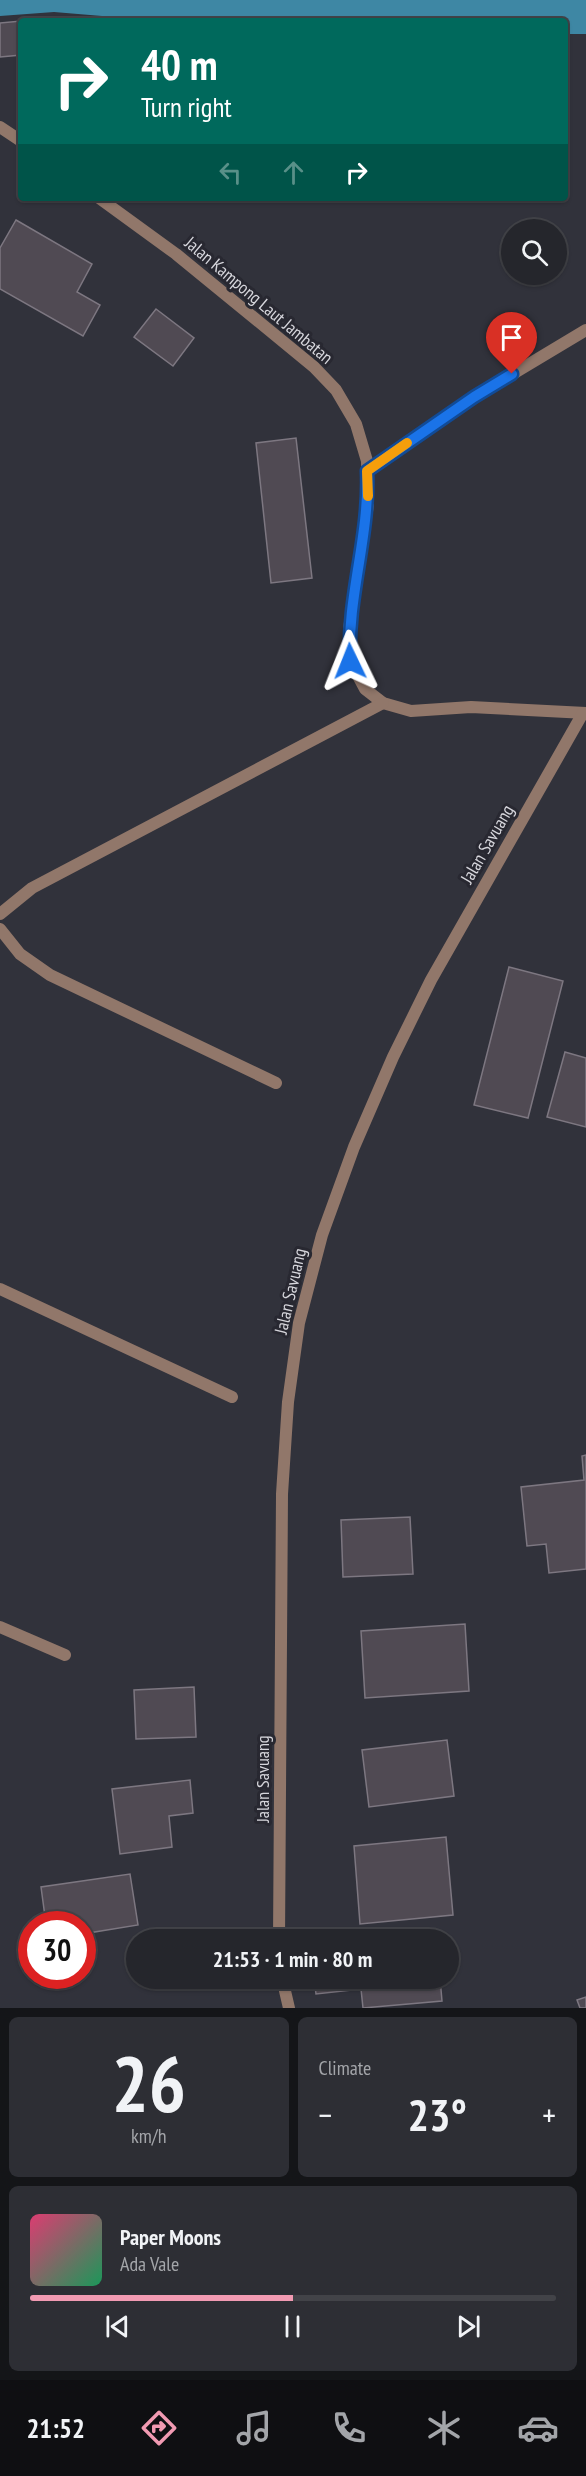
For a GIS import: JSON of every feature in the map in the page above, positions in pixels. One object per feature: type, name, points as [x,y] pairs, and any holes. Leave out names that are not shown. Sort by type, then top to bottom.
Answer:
[{"type":"street","points":[[0,127],[18,139]]},
{"type":"street","name":"Jalan Kampong Laut Jambatan","points":[[103,201],[176,254],[314,367],[336,390],[356,424],[367,461],[368,505],[349,629],[350,661],[364,689],[383,703],[411,711],[471,707],[584,713]]},
{"type":"street","points":[[367,471],[474,397],[586,330]]},
{"type":"street","points":[[0,915],[32,888],[383,703]]},
{"type":"street","name":"Jalan Savuang","points":[[279,1929],[282,1494],[288,1402],[299,1323],[322,1235],[354,1147],[393,1057],[430,980],[584,713]]},
{"type":"street","points":[[0,929],[20,954],[50,975],[276,1083]]},
{"type":"street","points":[[0,1289],[232,1397]]},
{"type":"street","points":[[0,1627],[65,1655]]},
{"type":"street","points":[[285,1989],[289,2008]]},
{"type":"water","points":[[0,0],[586,0],[586,34],[568,34],[568,18],[126,18],[54,12],[0,16]]},
{"type":"building","points":[[18,21],[18,55],[0,57],[0,23]]},
{"type":"building","points":[[16,220],[92,264],[77,292],[100,305],[83,336],[0,289],[0,248]]},
{"type":"building","points":[[156,309],[194,338],[173,366],[134,337]]},
{"type":"building","points":[[296,438],[312,578],[271,583],[256,443]]},
{"type":"building","points":[[509,967],[563,981],[528,1118],[474,1105]]},
{"type":"building","points":[[565,1052],[586,1058],[586,1127],[547,1117]]},
{"type":"building","points":[[586,1455],[586,1569],[549,1573],[546,1544],[527,1546],[521,1487],[584,1480],[582,1456]]},
{"type":"building","points":[[410,1517],[413,1574],[343,1577],[341,1520]]},
{"type":"building","points":[[465,1624],[469,1691],[365,1698],[361,1631]]},
{"type":"building","points":[[194,1687],[196,1737],[136,1739],[134,1690]]},
{"type":"building","points":[[447,1740],[454,1796],[369,1807],[362,1750]]},
{"type":"building","points":[[190,1780],[193,1813],[169,1816],[172,1847],[120,1854],[112,1789]]},
{"type":"building","points":[[446,1837],[453,1915],[360,1924],[354,1846]]},
{"type":"building","points":[[130,1874],[138,1925],[96,1932],[96,1911],[44,1911],[41,1887]]},
{"type":"building","points":[[315,1989],[361,1989],[316,1994]]},
{"type":"building","points":[[361,1989],[441,1989],[442,2001],[363,2008]]},
{"type":"building","points":[[586,1997],[586,2008],[580,2008],[577,2000]]},
{"type":"slow traffic","points":[[368,496],[367,471],[407,443]]},
{"type":"route","points":[[350,661],[349,629],[368,505],[367,471],[474,397],[512,374]]}]
